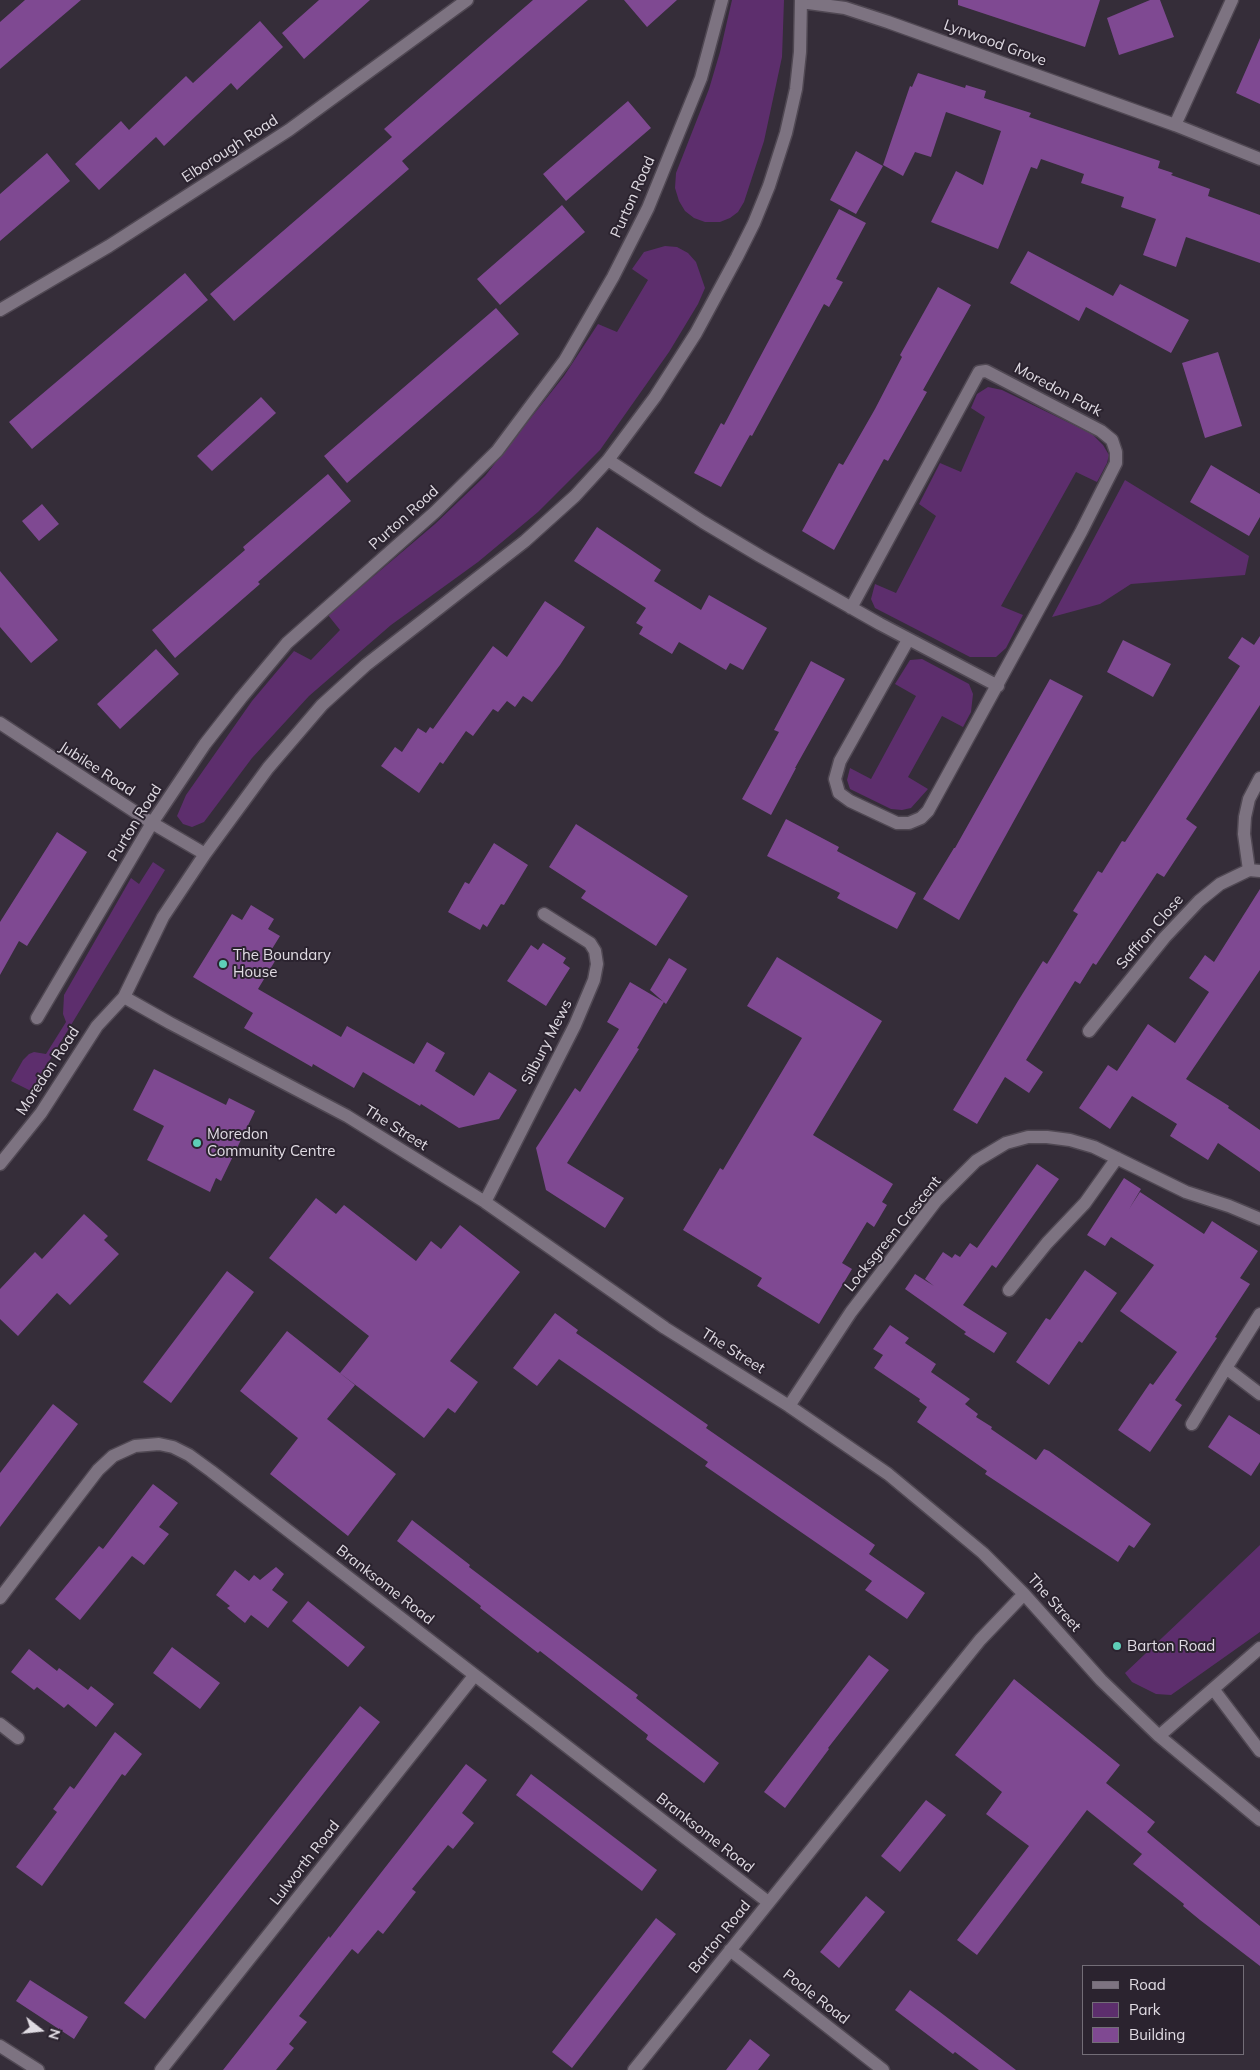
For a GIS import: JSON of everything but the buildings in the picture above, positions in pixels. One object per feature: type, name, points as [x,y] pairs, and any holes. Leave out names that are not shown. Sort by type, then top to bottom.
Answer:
[{"type":"street","name":"Elborough Road","points":[[0,310],[108,246],[289,130],[467,0]]},
{"type":"street","name":"Purton Road","points":[[36,1018],[152,823],[205,744],[288,642],[435,512],[497,451],[565,360],[613,277],[648,208],[701,78],[722,0]]},
{"type":"street","points":[[1175,124],[1232,0]]},
{"type":"street","points":[[124,997],[163,917],[205,854],[268,768],[322,705],[366,665],[525,541],[575,496],[608,460],[655,397],[696,333],[754,223],[772,177],[793,105],[800,52],[801,1]]},
{"type":"street","name":"Lynwood Grove","points":[[801,1],[845,8],[1175,124],[1260,159]]},
{"type":"street","name":"Moredon Park","points":[[851,608],[979,372],[986,371],[1086,423],[1112,440],[1116,452],[1116,462],[998,686],[928,811],[921,818],[909,824],[897,823],[856,804],[839,793],[835,779],[840,761],[908,640]]},
{"type":"street","points":[[608,460],[703,522],[851,608],[908,640],[998,686]]},
{"type":"street","name":"Jubilee Road","points":[[0,723],[152,823],[205,854]]},
{"type":"street","points":[[1255,870],[1244,834],[1249,800],[1260,778]]},
{"type":"street","name":"Saffron Close","points":[[1089,1031],[1165,937],[1199,901],[1220,884],[1255,870]]},
{"type":"street","name":"Silbury Mews","points":[[485,1202],[588,999],[595,975],[597,964],[595,951],[590,942],[544,914]]},
{"type":"street","name":"Moredon Road","points":[[0,1164],[33,1125],[96,1026],[124,997]]},
{"type":"street","name":"The Street","points":[[124,997],[347,1116],[485,1202],[665,1328],[789,1406],[894,1478],[983,1552],[1024,1594],[1101,1680],[1159,1736],[1260,1820]]},
{"type":"street","name":"Locksgreen Crescent","points":[[789,1406],[852,1312],[936,1201],[976,1161],[1006,1143],[1028,1137],[1070,1140],[1094,1147],[1186,1192],[1260,1219]]},
{"type":"street","points":[[1009,1290],[1046,1243],[1085,1203],[1117,1158]]},
{"type":"street","points":[[1192,1424],[1260,1314]]},
{"type":"street","points":[[1226,1368],[1260,1394]]},
{"type":"street","name":"Branksome Road","points":[[0,1598],[98,1470],[113,1456],[135,1446],[148,1444],[168,1446],[189,1455],[768,1902]]},
{"type":"street","name":"Barton Road","points":[[634,2070],[980,1640],[1024,1594]]},
{"type":"street","points":[[1159,1736],[1260,1648]]},
{"type":"street","name":"Lulworth Road","points":[[161,2070],[474,1676]]},
{"type":"street","points":[[1214,1690],[1260,1751]]},
{"type":"street","points":[[0,1724],[18,1738]]},
{"type":"street","name":"Poole Road","points":[[730,1950],[883,2070]]},
{"type":"street","points":[[0,2046],[38,2070]]},
{"type":"green space","points":[[732,0],[784,0],[782,57],[764,141],[744,202],[738,212],[730,218],[720,222],[705,222],[694,218],[685,211],[679,201],[675,188],[676,173],[709,89]]},
{"type":"green space","points":[[665,246],[677,247],[688,253],[696,262],[705,288],[698,304],[669,352],[600,450],[538,512],[478,562],[391,625],[309,696],[252,758],[204,822],[192,827],[183,824],[177,816],[186,795],[252,701],[294,651],[311,660],[340,630],[328,615],[435,524],[485,476],[564,376],[598,324],[617,332],[648,280],[632,269],[644,252]]},
{"type":"green space","points":[[988,387],[1002,390],[1092,434],[1103,445],[1109,455],[1097,482],[1076,472],[1001,606],[1023,615],[1006,648],[996,657],[970,657],[875,608],[871,599],[875,584],[896,593],[936,516],[919,504],[940,463],[961,472],[985,417],[971,408],[977,394]]},
{"type":"green space","points":[[1125,480],[1249,556],[1245,575],[1131,584],[1100,604],[1052,617]]},
{"type":"green space","points":[[922,659],[969,684],[973,694],[971,712],[963,727],[942,716],[908,777],[928,789],[911,808],[902,810],[891,809],[850,789],[847,780],[850,768],[871,779],[916,696],[895,684],[910,660]]},
{"type":"green space","points":[[153,862],[165,870],[31,1091],[11,1081],[23,1060],[29,1054],[34,1052],[46,1054],[66,1022],[63,1014],[64,995],[131,878],[139,884]]},
{"type":"green space","points":[[1260,1545],[1260,1632],[1171,1695],[1156,1694],[1132,1682],[1125,1673]]},
{"type":"place","name":"The Boundary House","points":[[223,964]]},
{"type":"place","name":"Moredon Community Centre","points":[[197,1143]]},
{"type":"place","name":"Barton Road","points":[[1117,1646]]}]
